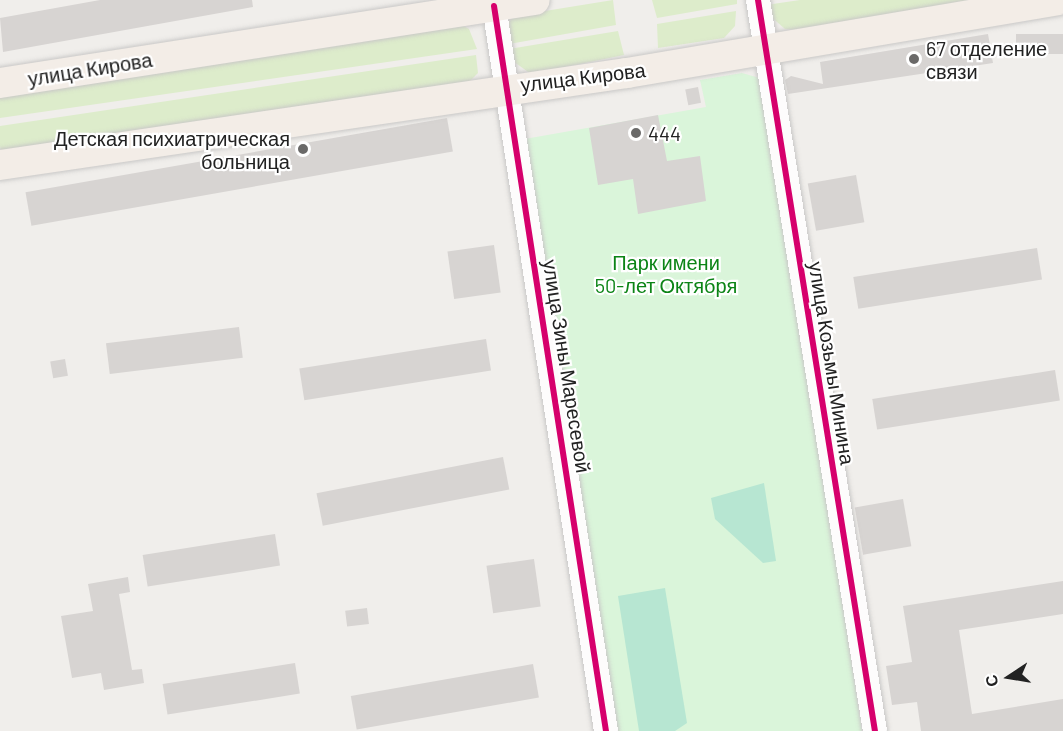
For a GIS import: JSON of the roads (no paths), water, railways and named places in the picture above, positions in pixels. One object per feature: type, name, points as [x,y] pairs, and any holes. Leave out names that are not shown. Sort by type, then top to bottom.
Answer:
[{"type":"main road","name":"улица Кирова","points":[[0,83],[389,11],[494,6],[535,0]]},
{"type":"main road","name":"улица Кирова","points":[[0,165],[764,49],[1058,0]]},
{"type":"street","name":"улица Козьмы Минина","points":[[758,0],[764,49],[875,731]]},
{"type":"street","name":"улица Зины Маресевой","points":[[494,6],[606,731]]},
{"type":"place","name":"67 отделение связи","points":[[914,59]]},
{"type":"place","name":"444","points":[[636,133]]},
{"type":"place","name":"Детская психиатрическая больница","points":[[303,149]]},
{"type":"park label","name":"Парк имени 50-лет Октября","points":[[666,274]]}]
